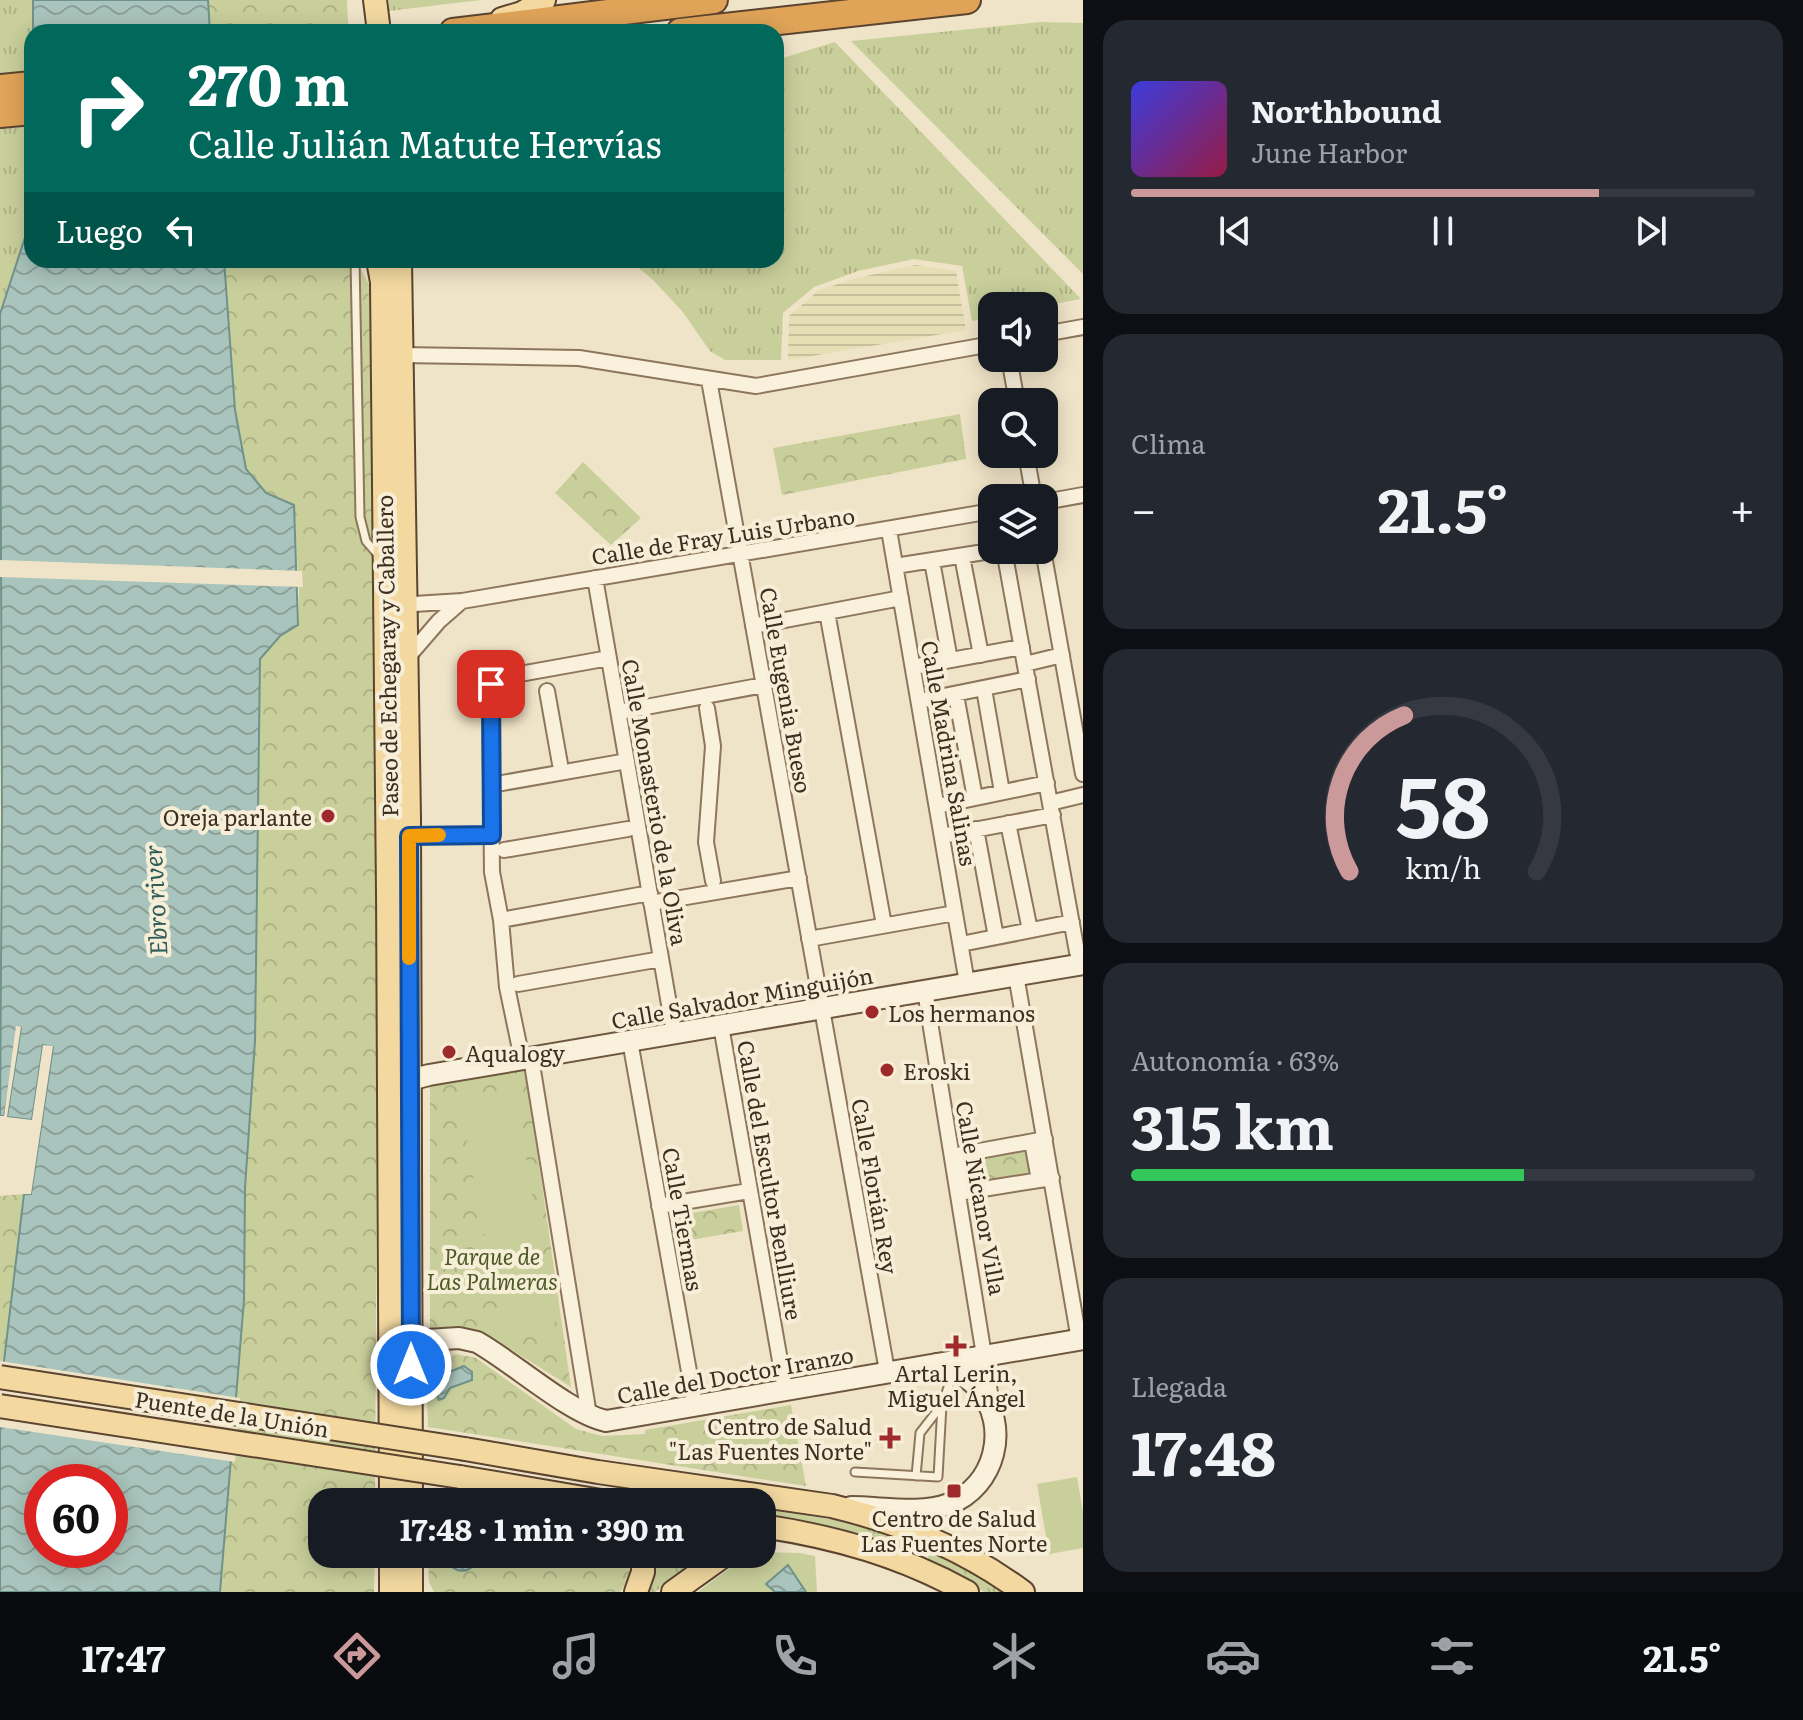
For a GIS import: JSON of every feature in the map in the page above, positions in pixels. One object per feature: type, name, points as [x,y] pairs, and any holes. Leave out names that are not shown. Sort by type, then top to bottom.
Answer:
[{"type":"highway","points":[[516,24],[714,0]]},
{"type":"highway","points":[[762,24],[967,0]]},
{"type":"highway","points":[[0,88],[24,86]]},
{"type":"highway","points":[[0,114],[24,112]]},
{"type":"main road","points":[[361,0],[364,24]]},
{"type":"main road","points":[[375,0],[378,24]]},
{"type":"main road","points":[[483,24],[522,13],[544,0]]},
{"type":"main road","points":[[784,27],[803,20]]},
{"type":"main road","name":"Paseo de Echegaray y Caballero","points":[[379,268],[385,563],[391,1488]]},
{"type":"main road","name":"Paseo de Echegaray y Caballero","points":[[400,268],[407,606],[411,1488]]},
{"type":"main road","name":"Puente de la Unión","points":[[0,1377],[832,1506],[882,1519],[931,1538],[978,1562],[1023,1592]]},
{"type":"main road","name":"Puente de la Unión","points":[[0,1406],[518,1488]]},
{"type":"main road","points":[[776,1528],[833,1538],[896,1557],[967,1592]]},
{"type":"main road","points":[[776,1534],[790,1530]]},
{"type":"main road","points":[[636,1592],[643,1568]]},
{"type":"main road","points":[[673,1592],[706,1568]]},
{"type":"street","points":[[1058,331],[1083,327]]},
{"type":"street","points":[[402,355],[579,358],[756,386],[978,346]]},
{"type":"street","name":"Calle Eugenia Bueso","points":[[709,380],[822,1008]]},
{"type":"street","points":[[1058,499],[1083,495]]},
{"type":"street","name":"Calle de Fray Luis Urbano","points":[[407,606],[462,601],[978,514]]},
{"type":"street","name":"Calle Madrina Salinas","points":[[889,530],[967,983]]},
{"type":"street","points":[[895,566],[978,553]]},
{"type":"street","points":[[962,556],[981,655]]},
{"type":"street","points":[[932,561],[950,660]]},
{"type":"street","points":[[1007,564],[1080,958]]},
{"type":"street","points":[[1046,564],[1083,774]]},
{"type":"street","name":"Calle Monasterio de la Oliva","points":[[595,578],[674,1033]]},
{"type":"street","points":[[385,595],[394,603],[407,606]]},
{"type":"street","points":[[753,626],[901,598]]},
{"type":"street","points":[[407,658],[439,621],[462,601]]},
{"type":"street","points":[[827,612],[884,925]]},
{"type":"street","points":[[913,667],[1022,647]]},
{"type":"street","points":[[1025,664],[1062,655]]},
{"type":"street","points":[[589,1415],[526,1059],[507,987],[501,920],[492,872],[490,688],[497,678],[609,658]]},
{"type":"street","points":[[919,701],[1028,679]]},
{"type":"street","points":[[619,712],[764,685]]},
{"type":"street","points":[[984,689],[1002,792]]},
{"type":"street","points":[[547,691],[560,764]]},
{"type":"street","points":[[956,695],[975,798]]},
{"type":"street","points":[[707,708],[713,746],[706,842],[713,881]]},
{"type":"street","points":[[491,785],[627,761]]},
{"type":"street","points":[[937,806],[1047,783]]},
{"type":"street","points":[[942,836],[1008,823],[1083,795]]},
{"type":"street","points":[[1008,823],[1030,930]]},
{"type":"street","points":[[504,850],[628,829]]},
{"type":"street","points":[[976,829],[996,937]]},
{"type":"street","points":[[409,836],[492,835]]},
{"type":"street","points":[[501,920],[799,878]]},
{"type":"street","points":[[809,939],[955,913]]},
{"type":"street","points":[[961,944],[1072,922]]},
{"type":"street","name":"Calle Salvador Minguijón","points":[[410,1080],[1016,975],[1080,958]]},
{"type":"street","points":[[518,984],[661,959]]},
{"type":"street","points":[[1016,975],[1045,1179],[1081,1339]]},
{"type":"street","name":"Calle Nicanor Villa","points":[[925,991],[963,1192],[993,1414]]},
{"type":"street","name":"Calle Florián Rey","points":[[822,1008],[887,1371]]},
{"type":"street","name":"Calle del Escultor Benlliure","points":[[721,1026],[785,1389]]},
{"type":"street","name":"Calle Tiermas","points":[[630,1041],[695,1405]]},
{"type":"street","points":[[390,1100],[410,1080]]},
{"type":"street","points":[[957,1156],[1039,1141]]},
{"type":"street","points":[[963,1192],[1045,1179]]},
{"type":"street","points":[[659,1206],[749,1191]]},
{"type":"street","points":[[390,1304],[401,1331],[411,1341]]},
{"type":"street","name":"Calle del Doctor Iranzo","points":[[411,1341],[472,1340],[589,1415],[615,1421],[887,1371],[945,1368],[986,1355],[1081,1339]]},
{"type":"street","points":[[832,1506],[924,1509],[944,1506],[960,1499],[978,1485],[990,1467],[995,1440],[993,1414],[972,1381],[945,1368]]},
{"type":"lane","points":[[355,268],[360,517],[366,541],[385,563]]},
{"type":"lane","points":[[855,1472],[938,1477],[945,1368]]},
{"type":"lane","points":[[916,1476],[920,1433],[942,1405]]},
{"type":"shaded area","points":[[916,265],[956,271],[966,330],[788,360],[789,316],[819,290]]},
{"type":"green space","points":[[0,0],[33,0],[33,24],[24,24],[24,240],[0,314]]},
{"type":"green space","points":[[208,0],[347,0],[348,24],[210,24]]},
{"type":"green space","points":[[389,0],[481,0],[389,11]]},
{"type":"green space","points":[[1040,22],[1083,23],[1083,274],[851,41]]},
{"type":"green space","points":[[835,42],[1081,299],[1058,303],[1058,292],[978,292],[978,320],[972,321],[962,266],[914,259],[858,271],[814,287],[783,313],[781,360],[725,360],[710,351],[682,311],[639,268],[784,268],[784,58]]},
{"type":"green space","points":[[225,268],[360,268],[373,292],[379,703],[375,1488],[308,1488],[308,1568],[375,1568],[374,1592],[220,1592],[244,1300],[245,1188],[255,1041],[260,658],[280,636],[298,625],[299,593],[294,506],[266,493],[246,469],[235,410]]},
{"type":"green space","points":[[960,414],[966,459],[782,495],[773,448]]},
{"type":"green space","points":[[583,462],[641,518],[611,545],[555,493]]},
{"type":"green space","name":"Parque de Las Palmeras","points":[[525,1066],[571,1387],[483,1332],[463,1327],[430,1328],[430,1080]]},
{"type":"green space","points":[[513,1087],[555,1323],[503,1335],[459,1100]]},
{"type":"green space","points":[[1031,1147],[1036,1176],[971,1187],[965,1159]]},
{"type":"green space","points":[[24,1194],[4,1361],[0,1431],[0,1196]]},
{"type":"green space","points":[[739,1205],[743,1231],[679,1242],[674,1216]]},
{"type":"green space","points":[[456,1354],[476,1358],[576,1429],[602,1436],[645,1434],[645,1430],[791,1405],[806,1486],[428,1427],[427,1393],[431,1376],[436,1368]]},
{"type":"green space","points":[[1077,1477],[1083,1512],[1083,1548],[1049,1554],[1037,1484]]},
{"type":"green space","points":[[776,1508],[856,1521],[919,1543],[913,1554],[843,1530],[776,1519]]},
{"type":"green space","points":[[932,1549],[972,1568],[1006,1592],[984,1592],[927,1559]]},
{"type":"green space","points":[[776,1552],[800,1553],[815,1556],[817,1592],[698,1592],[730,1568],[776,1568]]},
{"type":"green space","points":[[428,1568],[630,1569],[620,1592],[434,1592],[429,1582]]},
{"type":"green space","points":[[655,1568],[687,1568],[655,1592],[649,1592]]},
{"type":"water","points":[[33,0],[208,0],[210,24],[33,24]]},
{"type":"water","name":"Ebro river","points":[[24,240],[24,268],[225,268],[235,410],[246,469],[266,493],[294,505],[298,625],[280,636],[260,659],[255,1041],[245,1188],[244,1300],[220,1592],[0,1592],[0,1431],[4,1361],[24,1194],[31,1194],[53,1047],[43,1045],[32,1120],[7,1117],[21,1027],[4,1116],[0,1116],[0,314]]},
{"type":"water","points":[[464,1366],[472,1372],[472,1380],[450,1388],[439,1400],[436,1390],[442,1375]]},
{"type":"water","points":[[788,1565],[806,1592],[775,1592],[766,1584]]},
{"type":"pier","points":[[0,560],[302,571],[303,587],[0,577]]},
{"type":"pier","points":[[16,1026],[21,1027],[7,1117],[32,1120],[43,1045],[53,1046],[31,1194],[20,1194],[27,1190],[49,1049],[35,1123],[0,1120],[0,1116],[4,1116]]},
{"type":"pier","points":[[0,1361],[240,1398],[235,1462],[0,1427]]},
{"type":"slow traffic","points":[[409,958],[409,836],[439,835]]},
{"type":"place","name":"Oreja parlante","points":[[328,816]]},
{"type":"place","name":"Los hermanos","points":[[872,1012]]},
{"type":"place","name":"Aqualogy","points":[[449,1052]]},
{"type":"place","name":"Eroski","points":[[887,1070]]},
{"type":"place","name":"Artal Lerin, Miguel Ángel","points":[[956,1346]]},
{"type":"place","name":"Centro de Salud \"Las Fuentes Norte\"","points":[[890,1438]]},
{"type":"place","name":"Centro de Salud Las Fuentes Norte","points":[[954,1491]]},
{"type":"route","points":[[411,1365],[409,836],[492,835],[491,684]]}]
